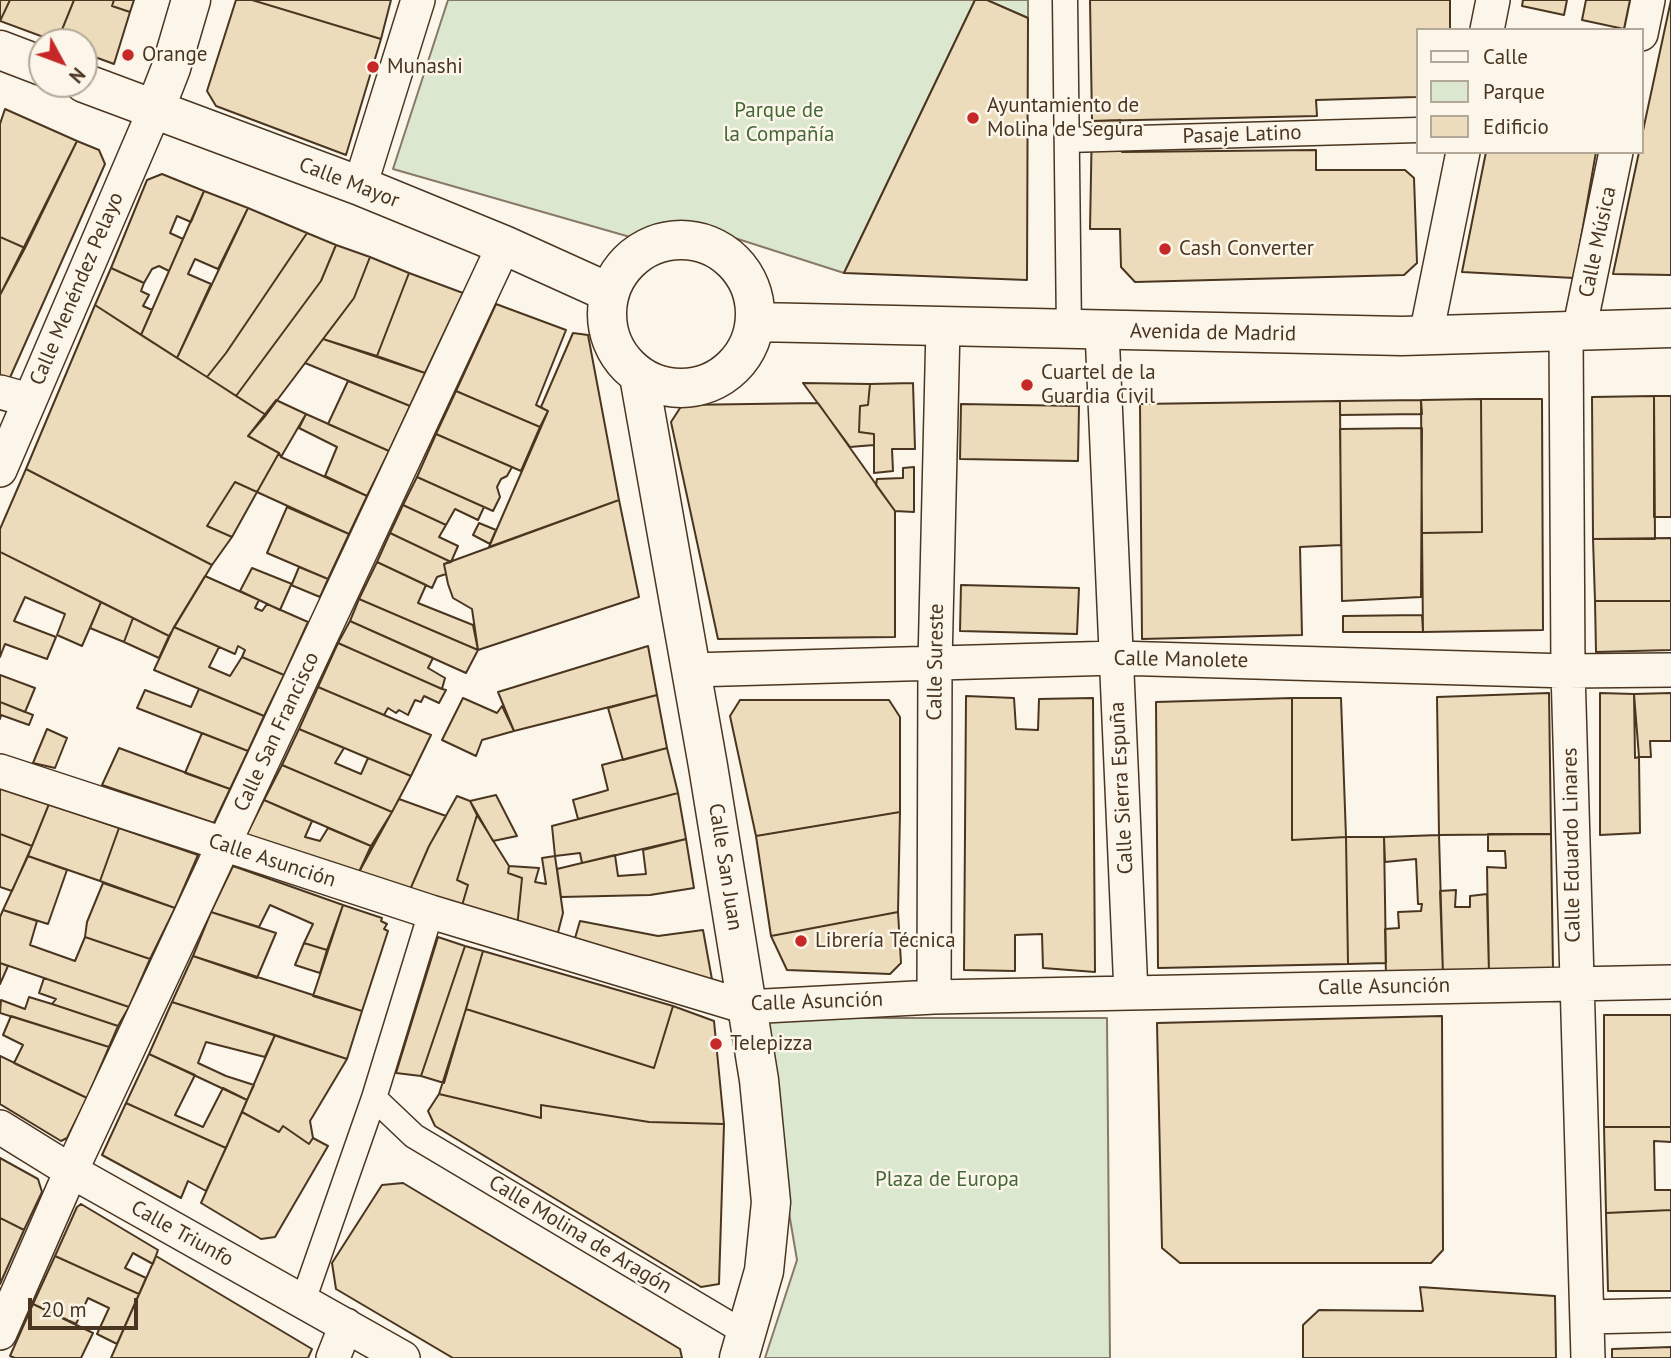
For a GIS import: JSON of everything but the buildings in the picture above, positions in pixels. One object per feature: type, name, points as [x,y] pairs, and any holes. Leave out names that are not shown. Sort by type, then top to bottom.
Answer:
[{"type":"main road","points":[[155,109],[171,68],[191,0]]},
{"type":"main road","points":[[0,50],[28,61]]},
{"type":"main road","name":"Calle Mayor","points":[[98,88],[360,186],[504,245],[610,293]]},
{"type":"main road","points":[[671,241],[699,242],[723,252],[743,272],[754,296],[756,322],[747,351],[723,376],[700,387],[663,387],[639,376],[615,349],[607,324],[610,293],[623,268],[646,249],[671,241]]},
{"type":"main road","name":"Avenida de Madrid","points":[[756,322],[1086,331],[1426,335],[1671,328]]},
{"type":"main road","name":"Calle San Juan","points":[[639,376],[759,1080],[771,1202],[764,1271],[742,1346]]},
{"type":"street","points":[[360,186],[418,0]]},
{"type":"street","points":[[1065,0],[1067,140],[1086,331]]},
{"type":"street","points":[[1487,28],[1493,0]]},
{"type":"street","points":[[1642,28],[1648,0]]},
{"type":"street","name":"Calle Menéndez Pelayo","points":[[0,470],[14,396],[155,109]]},
{"type":"street","name":"Pasaje Latino","points":[[1067,140],[1416,130]]},
{"type":"street","points":[[1426,335],[1463,154]]},
{"type":"street","name":"Calle Música","points":[[1573,331],[1616,154]]},
{"type":"street","name":"Calle San Francisco","points":[[0,1333],[71,1171],[504,245]]},
{"type":"street","name":"Calle Sureste","points":[[934,997],[935,663],[943,327]]},
{"type":"street","name":"Calle Sierra Espuña","points":[[1086,331],[1116,658],[1131,992]]},
{"type":"street","name":"Calle Eduardo Linares","points":[[1573,331],[1568,671],[1588,1358]]},
{"type":"street","name":"Calle Manolete","points":[[691,670],[1116,658],[1568,671],[1671,670]]},
{"type":"street","name":"Calle Asunción","points":[[0,771],[431,912],[746,1007],[934,997],[1671,982]]},
{"type":"street","points":[[303,1301],[374,1098],[431,912]]},
{"type":"street","name":"Calle Molina de Aragón","points":[[374,1098],[414,1136],[742,1346]]},
{"type":"street","name":"Calle Triunfo","points":[[0,1127],[71,1171],[403,1358]]},
{"type":"street","points":[[1587,1317],[1671,1315]]},
{"type":"street","points":[[332,1358],[346,1325]]},
{"type":"green space","name":"Parque de la Compañía","points":[[448,0],[975,0],[844,273],[691,224],[644,241],[393,169]]},
{"type":"green space","points":[[987,0],[1028,0],[1028,18]]},
{"type":"green space","name":"Plaza de Europa","points":[[756,1018],[1107,1018],[1110,1358],[765,1358],[797,1260]]},
{"type":"place","name":"Orange","points":[[128,55]]},
{"type":"place","name":"Munashi","points":[[373,67]]},
{"type":"place","name":"Ayuntamiento de Molina de Segura","points":[[973,118]]},
{"type":"place","name":"Cash Converter","points":[[1165,249]]},
{"type":"place","name":"Cuartel de la Guardia Civil","points":[[1027,385]]},
{"type":"place","name":"Librería Técnica","points":[[801,941]]},
{"type":"place","name":"Telepizza","points":[[716,1044]]}]
